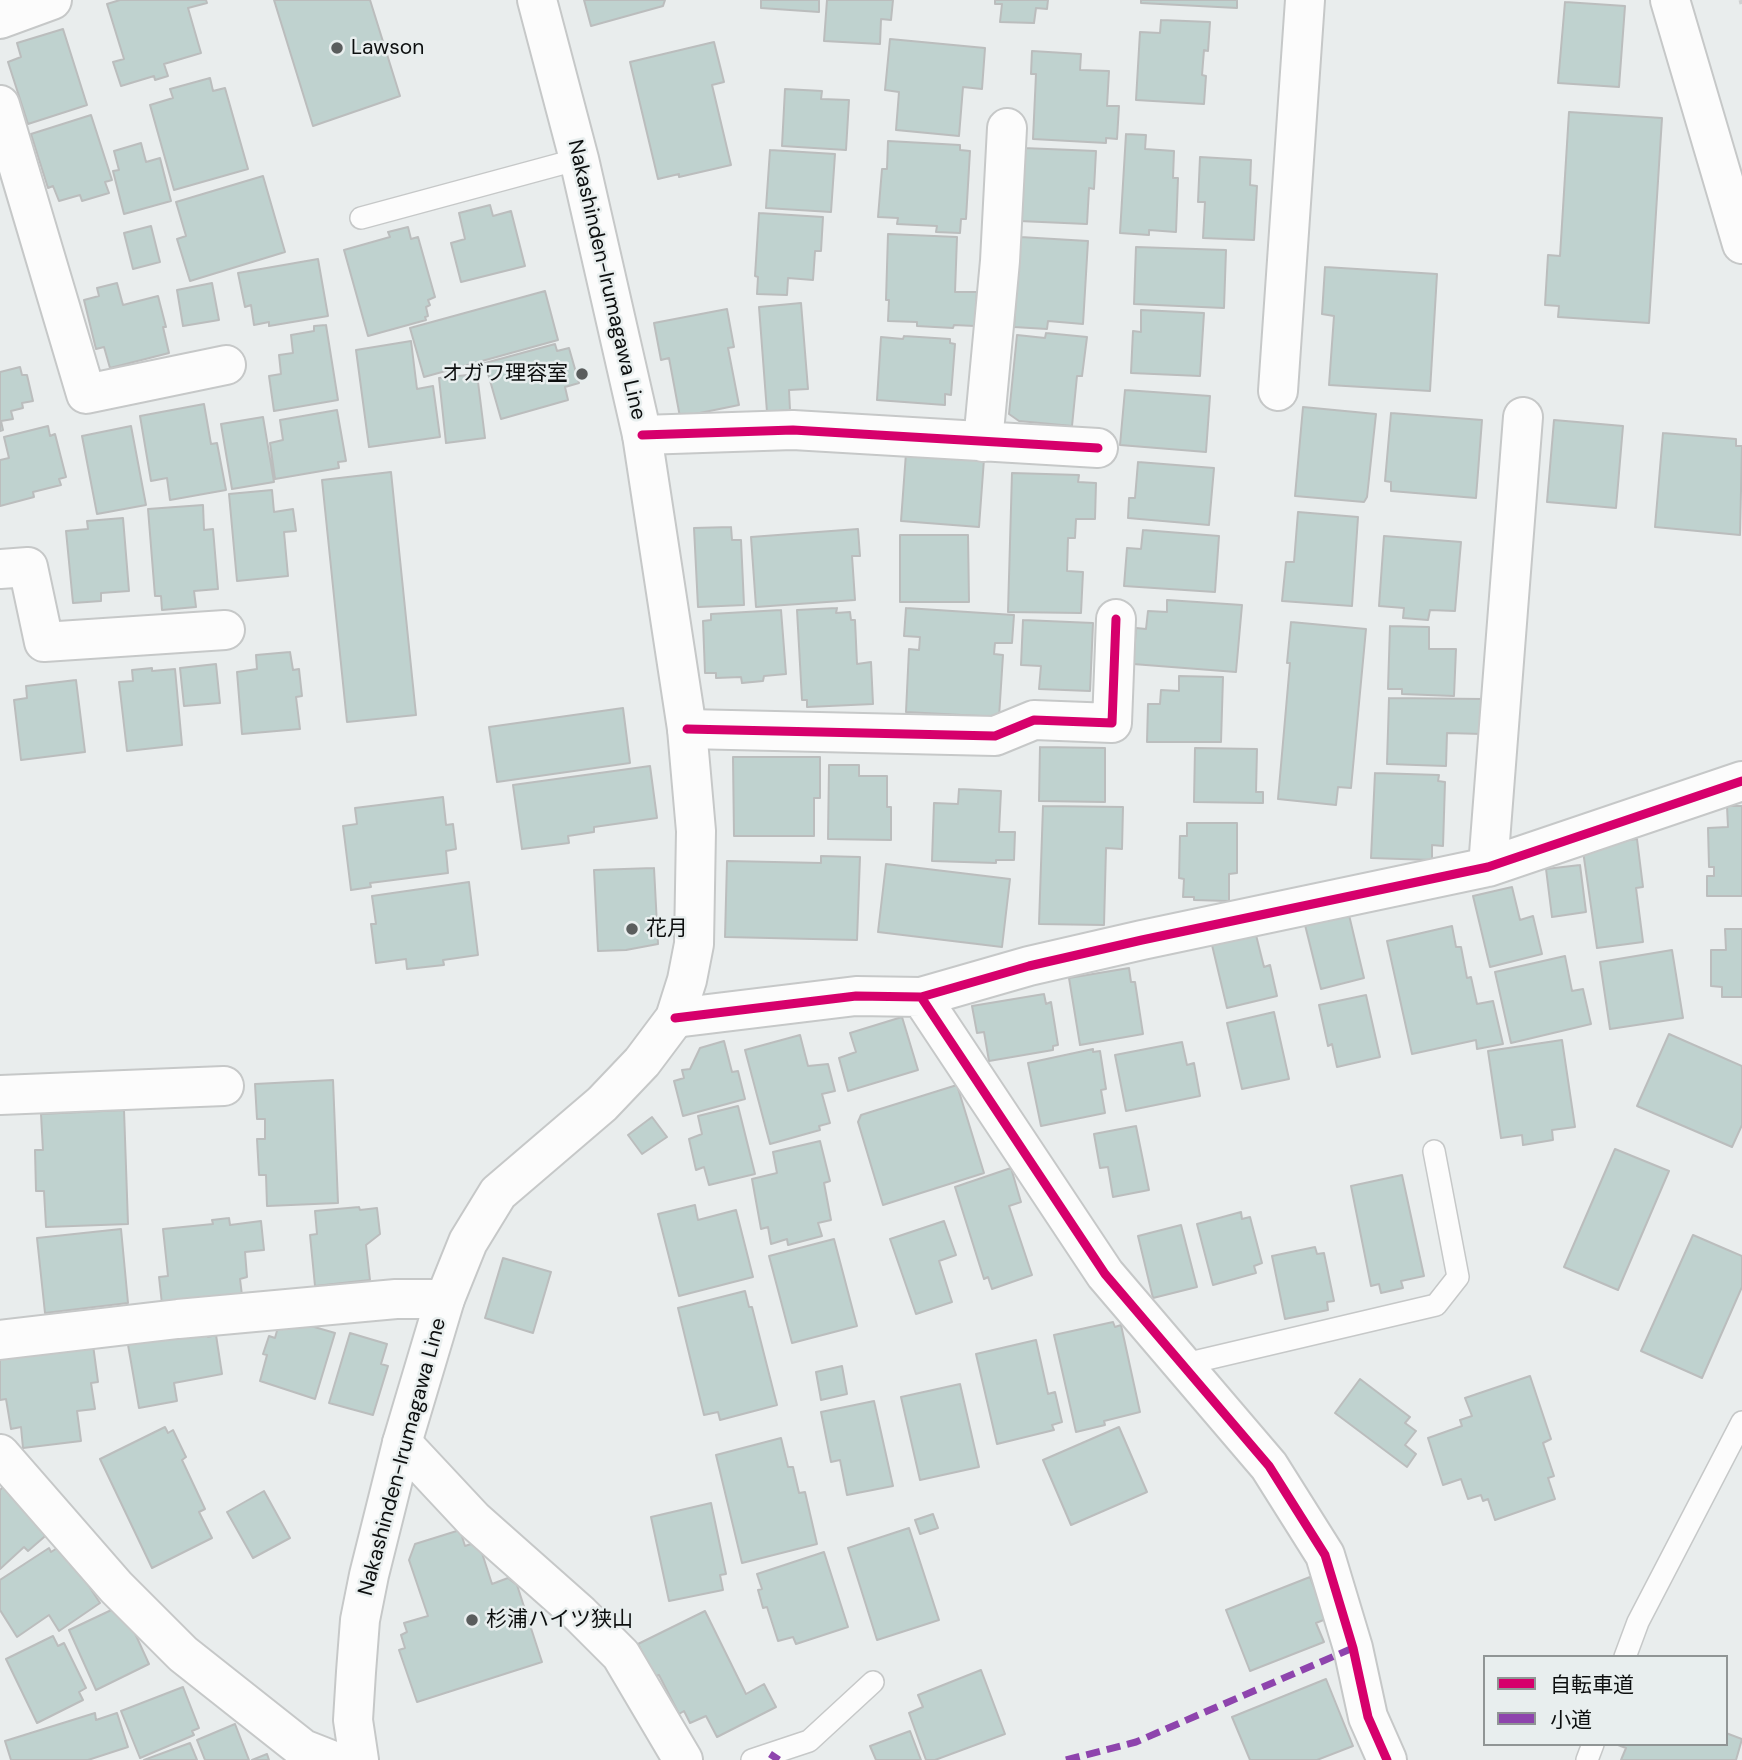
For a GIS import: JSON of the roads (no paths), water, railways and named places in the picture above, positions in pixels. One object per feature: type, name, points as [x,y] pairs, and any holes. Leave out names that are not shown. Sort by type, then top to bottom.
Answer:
[{"type":"street","points":[[0,19],[52,0]]},
{"type":"street","name":"Nakashinden-Irumagawa Line","points":[[359,1760],[353,1720],[360,1620],[402,1443],[445,1299],[468,1242],[498,1193],[602,1104],[642,1062],[675,1018],[687,981],[694,944],[696,831],[687,729],[642,435],[579,159],[537,0]]},
{"type":"street","points":[[1279,391],[1305,0]]},
{"type":"street","points":[[1670,0],[1742,244]]},
{"type":"street","points":[[0,105],[86,394],[226,366]]},
{"type":"street","points":[[983,442],[1000,261],[1007,128]]},
{"type":"street","points":[[1488,867],[1522,417]]},
{"type":"street","points":[[642,435],[793,430],[1098,448]]},
{"type":"street","points":[[0,569],[28,567],[44,642],[225,630]]},
{"type":"street","points":[[687,729],[995,736],[1034,720],[1111,723],[1115,619]]},
{"type":"street","points":[[675,1018],[856,996],[921,997],[1029,966],[1142,940],[1488,867],[1742,781]]},
{"type":"street","points":[[921,997],[1105,1274],[1269,1466],[1325,1555],[1353,1648],[1368,1717],[1387,1760]]},
{"type":"street","points":[[0,1095],[224,1086]]},
{"type":"street","points":[[0,1340],[178,1319],[396,1298],[445,1299]]},
{"type":"street","points":[[402,1443],[474,1520],[580,1614],[621,1655],[683,1760]]},
{"type":"street","points":[[0,1454],[116,1587],[183,1654],[303,1749],[331,1760]]},
{"type":"lane","points":[[361,218],[579,159]]},
{"type":"lane","points":[[1181,1365],[1436,1305],[1458,1277],[1434,1151]]},
{"type":"lane","points":[[1626,1655],[1638,1622],[1742,1422]]},
{"type":"lane","points":[[752,1760],[809,1741],[873,1682]]},
{"type":"railway","points":[[1741,0],[1742,4]]},
{"type":"place","name":"Lawson","points":[[337,48]]},
{"type":"place","name":"オガワ理容室","points":[[582,374]]},
{"type":"place","name":"花月","points":[[632,929]]},
{"type":"place","name":"杉浦ハイツ狭山","points":[[472,1620]]}]
